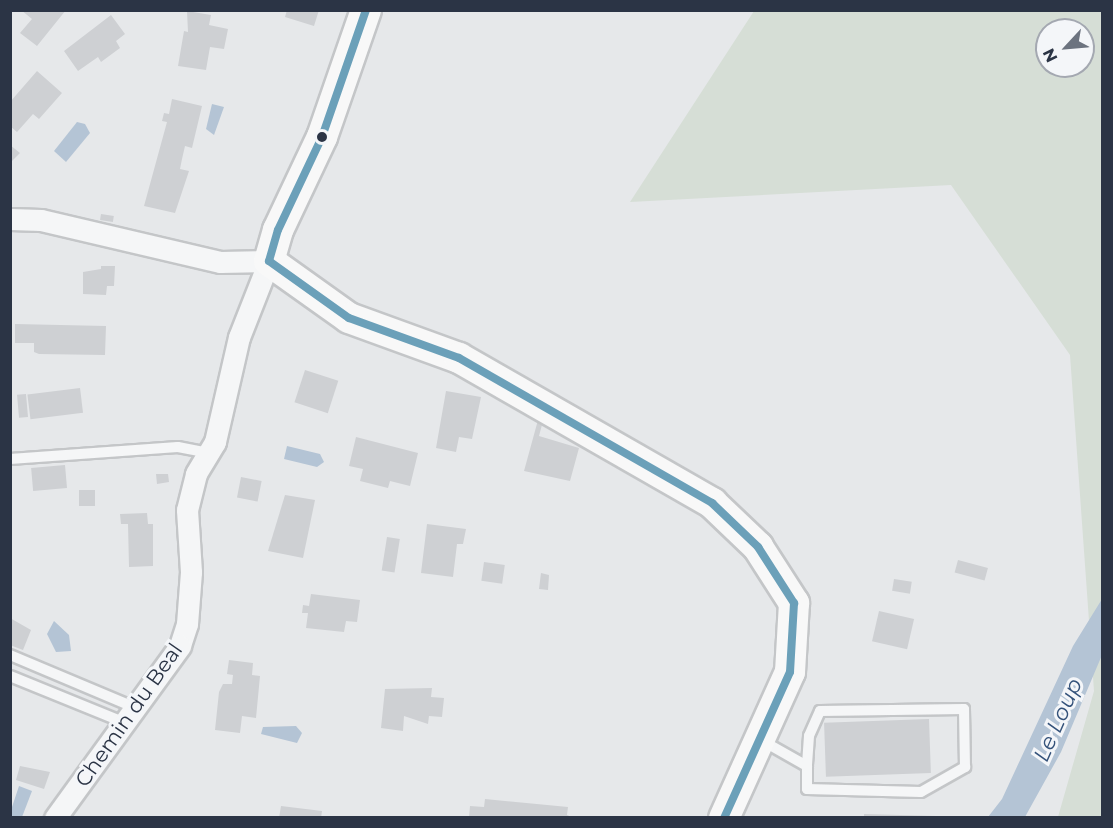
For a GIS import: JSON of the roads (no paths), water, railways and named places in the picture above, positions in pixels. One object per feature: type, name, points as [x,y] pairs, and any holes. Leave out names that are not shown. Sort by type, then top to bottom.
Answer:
[{"type":"street","points":[[285,272],[278,230],[322,137],[366,10]]},
{"type":"street","points":[[10,219],[41,220],[220,262],[285,272],[349,318],[459,357],[702,497],[758,547],[794,603],[790,672],[724,818]]},
{"type":"street","name":"Chemin du Beal","points":[[55,818],[180,646],[187,624],[191,572],[187,510],[196,474],[215,442],[239,337],[285,272]]},
{"type":"lane","points":[[10,459],[178,447],[208,453]]},
{"type":"lane","points":[[10,655],[131,716]]},
{"type":"lane","points":[[10,676],[131,716]]},
{"type":"lane","points":[[964,709],[965,767],[921,792],[807,789],[807,766],[810,736],[820,711],[964,709]]},
{"type":"lane","points":[[759,738],[807,766]]},
{"type":"water","points":[[212,104],[224,107],[214,135],[206,129]]},
{"type":"water","points":[[77,122],[85,124],[90,133],[66,162],[54,151]]},
{"type":"water","points":[[287,446],[320,454],[324,462],[317,467],[284,459]]},
{"type":"water","name":"Le Loup","points":[[1102,599],[1102,655],[1061,752],[1025,817],[988,817],[1002,799],[1073,646]]},
{"type":"water","points":[[54,621],[69,635],[71,651],[56,652],[47,634]]},
{"type":"water","points":[[296,726],[302,733],[297,743],[261,734],[263,727]]},
{"type":"water","points":[[19,786],[32,791],[22,817],[12,817],[11,810]]}]
